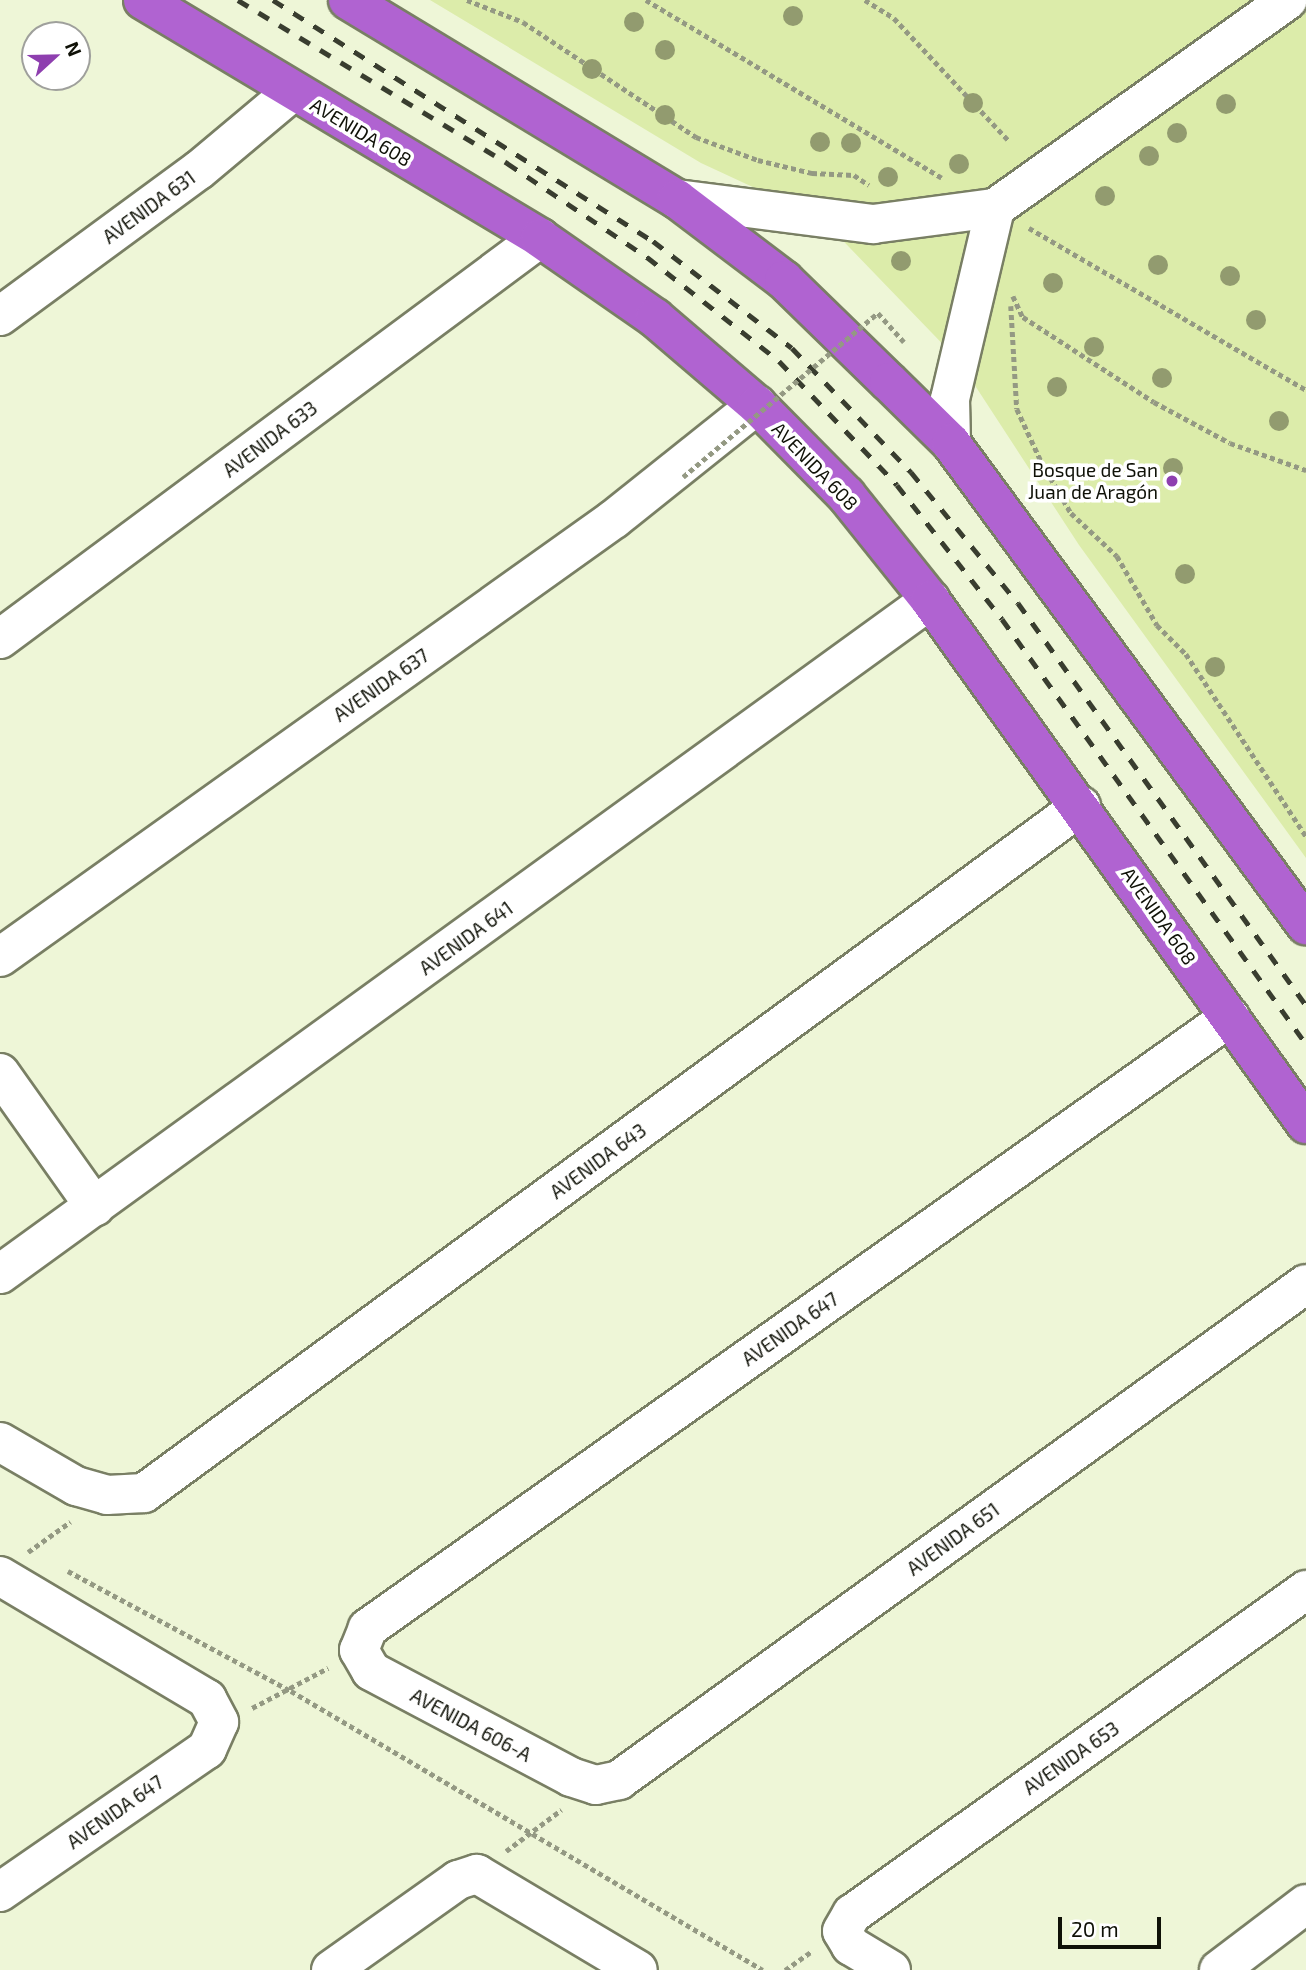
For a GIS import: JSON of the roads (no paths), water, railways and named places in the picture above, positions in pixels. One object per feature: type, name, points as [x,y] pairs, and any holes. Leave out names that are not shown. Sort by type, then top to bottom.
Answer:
[{"type":"highway","name":"AVENIDA 608","points":[[143,0],[540,238],[655,318],[757,405],[846,495],[930,600],[1081,806],[1306,1124]]},
{"type":"highway","points":[[348,0],[677,199],[784,280],[951,443],[1306,925]]},
{"type":"street","points":[[677,199],[873,224],[995,208],[1288,0]]},
{"type":"street","name":"AVENIDA 631","points":[[0,316],[199,170],[293,91]]},
{"type":"street","points":[[951,443],[950,399],[995,208]]},
{"type":"street","name":"AVENIDA 633","points":[[0,639],[540,238]]},
{"type":"street","name":"AVENIDA 637","points":[[0,957],[614,519],[757,405]]},
{"type":"street","name":"AVENIDA 641","points":[[0,1274],[930,600]]},
{"type":"street","name":"AVENIDA 643","points":[[0,1442],[76,1486],[107,1495],[144,1493],[1081,806]]},
{"type":"street","name":"AVENIDA 647","points":[[359,1650],[368,1628],[1230,1017]]},
{"type":"street","points":[[0,1073],[95,1207]]},
{"type":"street","name":"AVENIDA 651","points":[[596,1785],[619,1780],[1306,1284]]},
{"type":"street","name":"AVENIDA 647","points":[[0,1892],[207,1749],[219,1722],[207,1699],[10,1566]]},
{"type":"street","name":"AVENIDA 653","points":[[891,1970],[851,1947],[842,1931],[852,1914],[1306,1590]]},
{"type":"street","name":"AVENIDA 606-A","points":[[359,1650],[371,1671],[596,1785]]},
{"type":"street","points":[[331,1970],[458,1880],[477,1874],[638,1970]]},
{"type":"street","points":[[1219,1970],[1306,1904]]},
{"type":"railway","points":[[238,0],[507,163],[647,257],[779,361],[897,485],[1002,619],[1306,1044]]},
{"type":"railway","points":[[273,0],[653,241],[792,348],[911,472],[1018,603],[1306,1005]]},
{"type":"place","name":"Bosque de San Juan de Aragón","points":[[1172,481]]}]
